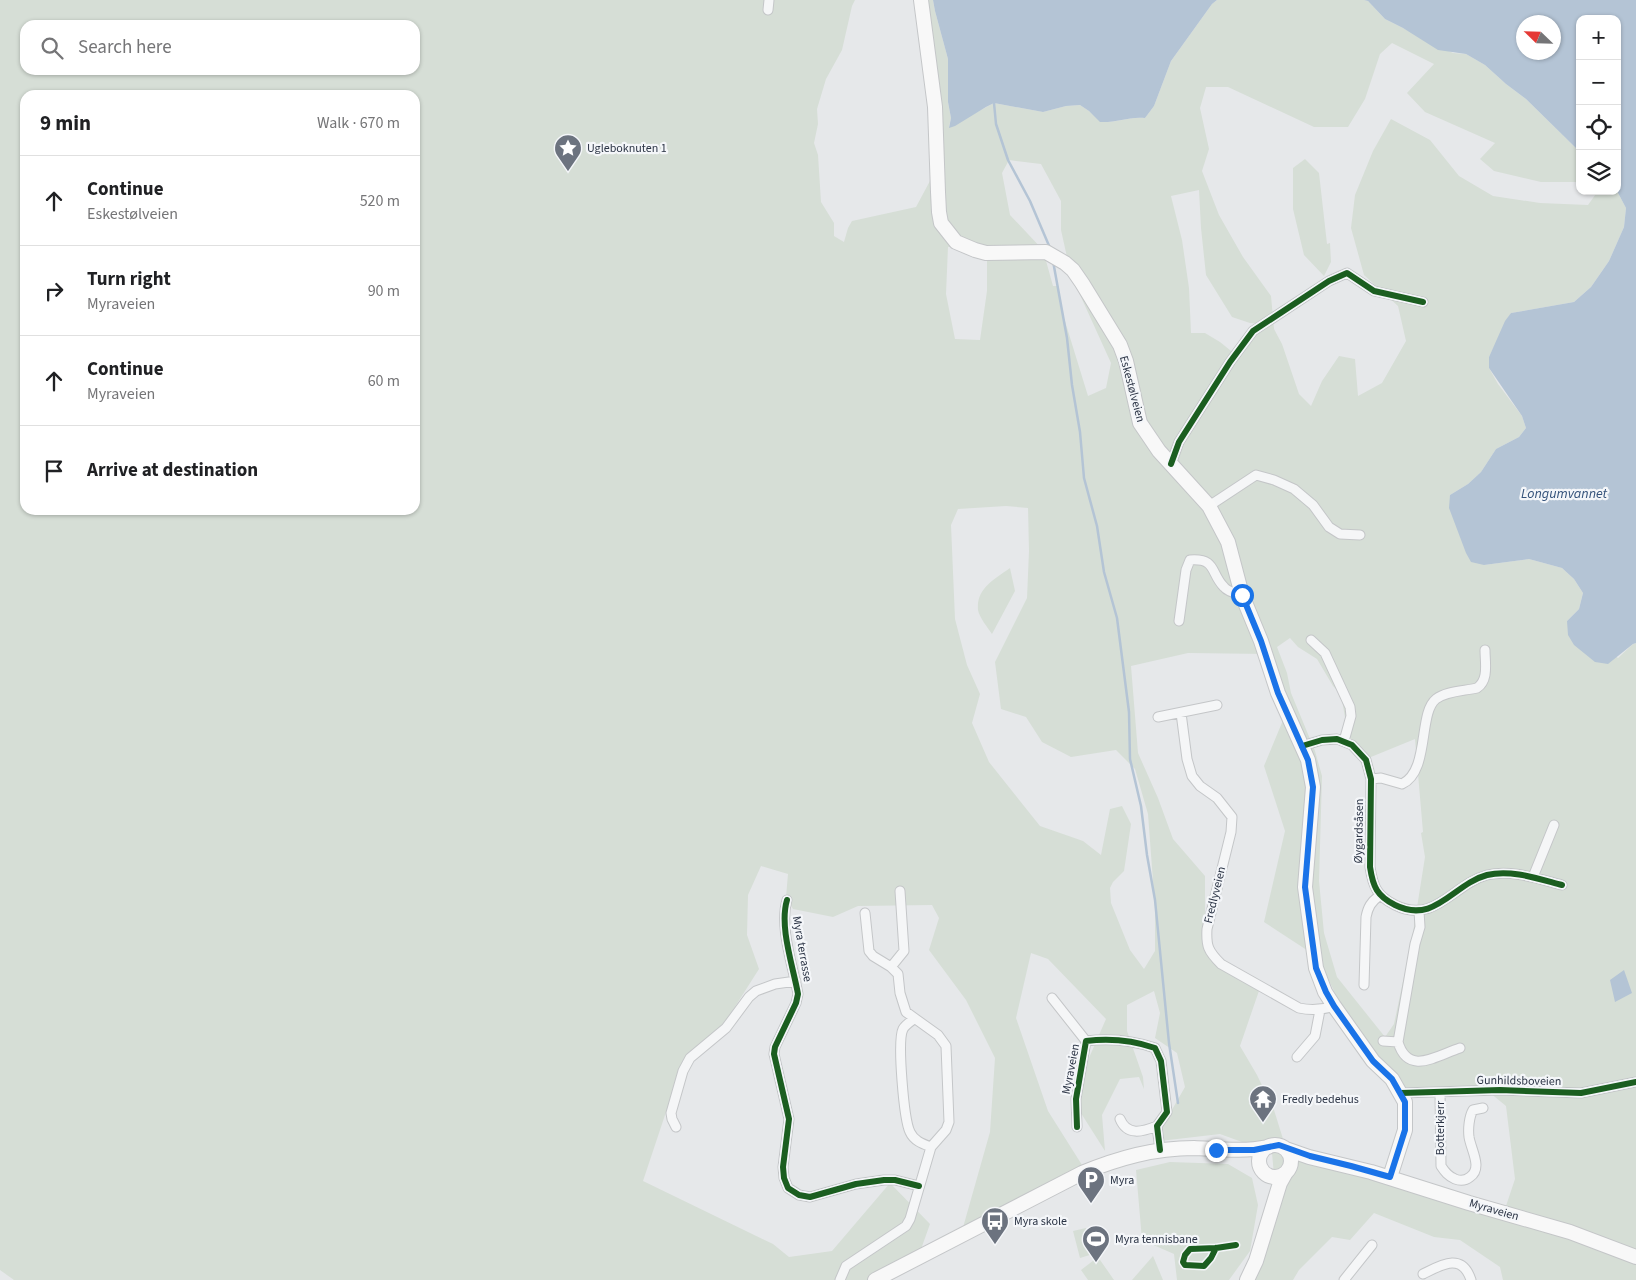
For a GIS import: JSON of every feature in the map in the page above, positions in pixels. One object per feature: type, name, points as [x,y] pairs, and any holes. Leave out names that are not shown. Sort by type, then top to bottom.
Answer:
[{"type":"main road","name":"Eskestølveien","points":[[921,0],[935,107],[941,224],[956,242],[975,250],[986,253],[1051,255],[1073,270],[1120,345],[1126,361],[1140,423],[1159,452],[1209,506],[1228,542],[1242,595],[1261,641],[1278,693],[1308,760],[1313,787],[1305,871],[1306,906],[1316,968],[1334,1006],[1373,1061],[1392,1079],[1405,1102],[1405,1130],[1390,1177]]},
{"type":"main road","points":[[876,1280],[889,1277],[1082,1173],[1125,1157],[1160,1150],[1194,1148],[1254,1150],[1279,1145],[1290,1153],[1291,1162],[1280,1183],[1266,1233],[1247,1280]]},
{"type":"main road","points":[[1266,1233],[1270,1193],[1265,1173],[1260,1166],[1260,1157],[1263,1150],[1268,1147]]},
{"type":"main road","name":"Myraveien","points":[[1286,1149],[1390,1177],[1469,1203],[1570,1232],[1636,1257]]},
{"type":"main road","points":[[1216,1150],[1248,1159],[1265,1173],[1279,1176],[1287,1171]]},
{"type":"main road","name":"Myraveien","points":[[1287,1171],[1307,1164],[1351,1166]]},
{"type":"street","points":[[768,10],[770,0]]},
{"type":"street","points":[[1171,464],[1178,442],[1230,362],[1253,332],[1329,281],[1347,273],[1374,291],[1423,302]]},
{"type":"street","points":[[1209,506],[1256,475],[1274,480],[1294,489],[1313,505],[1329,527],[1340,534],[1360,535]]},
{"type":"street","points":[[1179,621],[1186,570],[1190,560],[1201,560],[1211,565],[1223,587],[1230,592],[1242,595]]},
{"type":"street","points":[[1302,746],[1322,740],[1344,741],[1351,716],[1350,707],[1325,653],[1311,640]]},
{"type":"street","points":[[1371,779],[1382,778],[1402,784],[1414,775],[1422,750],[1430,708],[1434,701],[1442,696],[1477,688],[1482,685],[1485,680],[1485,650]]},
{"type":"street","points":[[1158,717],[1181,714],[1217,705]]},
{"type":"street","name":"Fredlyveien","points":[[1181,714],[1186,759],[1192,776],[1200,786],[1217,798],[1232,817],[1231,832],[1207,929],[1206,943],[1210,954],[1221,964],[1299,1008],[1309,1011],[1334,1006]]},
{"type":"street","name":"Øygardsåsen","points":[[1344,741],[1360,751],[1366,760],[1371,779],[1370,867],[1379,896]]},
{"type":"street","points":[[1533,877],[1554,825]]},
{"type":"street","points":[[1364,985],[1367,908],[1379,896],[1403,909],[1418,911],[1442,903],[1463,886],[1488,874],[1501,873],[1533,877],[1562,884]]},
{"type":"street","points":[[891,967],[904,951],[900,891]]},
{"type":"street","name":"Myra terrasse","points":[[787,900],[784,909],[784,924],[798,994],[775,1047],[774,1054],[788,1119],[783,1167],[784,1178],[788,1188],[799,1195],[810,1197],[856,1184],[884,1180],[896,1180],[919,1186]]},
{"type":"street","points":[[1418,911],[1420,927],[1415,944],[1398,1042],[1401,1053],[1409,1060],[1418,1062],[1460,1048]]},
{"type":"street","points":[[840,1280],[846,1266],[906,1226],[910,1219],[931,1147],[946,1130],[949,1122],[946,1046],[938,1035],[906,1012],[902,1004],[898,974],[891,967],[873,956],[868,950],[865,913]]},
{"type":"street","name":"Myra terrasse","points":[[676,1127],[671,1113],[683,1071],[690,1058],[726,1028],[749,997],[756,991],[775,984],[796,982]]},
{"type":"street","points":[[1052,998],[1086,1041]]},
{"type":"street","points":[[1298,1057],[1315,1036],[1320,1010]]},
{"type":"street","points":[[914,1018],[903,1028],[901,1037],[906,1123],[910,1134],[916,1140],[931,1147]]},
{"type":"street","name":"Myraveien","points":[[1077,1127],[1076,1100],[1086,1041],[1106,1038],[1138,1042],[1155,1048],[1161,1061],[1166,1112],[1157,1126],[1160,1150]]},
{"type":"street","points":[[1383,1041],[1398,1042]]},
{"type":"street","name":"Gunhildsboveien","points":[[1401,1093],[1500,1090],[1581,1093],[1636,1082]]},
{"type":"street","name":"Botterkjerr","points":[[1440,1092],[1441,1166],[1445,1173],[1452,1178],[1467,1180],[1474,1174],[1476,1166],[1469,1137],[1470,1122],[1473,1110],[1483,1108]]},
{"type":"street","points":[[1120,1119],[1123,1126],[1131,1131],[1146,1130],[1157,1126]]},
{"type":"street","points":[[1344,1280],[1372,1245]]},
{"type":"street","points":[[1423,1274],[1451,1262],[1462,1264],[1471,1280]]},
{"type":"shaded area","points":[[0,0],[855,0],[842,50],[826,79],[817,109],[818,124],[814,143],[818,155],[821,202],[834,223],[834,236],[844,242],[852,221],[916,207],[938,166],[925,0],[933,0],[948,59],[948,102],[951,118],[949,127],[994,103],[1043,112],[1066,106],[1080,105],[1101,122],[1145,118],[1154,106],[1171,61],[1212,4],[1217,0],[1368,1],[1385,19],[1453,53],[1466,54],[1485,65],[1526,99],[1576,148],[1576,182],[1541,182],[1494,171],[1480,159],[1495,143],[1425,112],[1407,93],[1434,64],[1392,43],[1380,54],[1365,99],[1348,127],[1314,127],[1228,87],[1206,87],[1200,108],[1209,149],[1202,171],[1219,215],[1243,257],[1271,296],[1274,329],[1282,344],[1299,394],[1311,406],[1322,381],[1339,356],[1355,359],[1358,396],[1382,383],[1406,341],[1398,306],[1364,275],[1351,228],[1355,195],[1373,151],[1391,119],[1430,140],[1459,176],[1493,196],[1540,203],[1588,205],[1595,195],[1619,195],[1626,208],[1624,227],[1609,261],[1591,287],[1574,302],[1511,313],[1489,357],[1489,368],[1498,384],[1522,416],[1526,428],[1519,437],[1496,449],[1481,472],[1468,484],[1450,495],[1484,565],[1529,559],[1562,568],[1574,579],[1583,593],[1579,609],[1567,621],[1618,658],[1636,643],[1636,1280],[1503,1280],[1500,1267],[1460,1240],[1434,1237],[1374,1213],[1350,1240],[1332,1237],[1299,1270],[1293,1280],[1240,1280],[1262,1237],[1274,1175],[1272,1153],[1220,1134],[1160,1141],[1161,1129],[1185,1087],[1177,1053],[1155,1038],[1160,1013],[1154,991],[1127,1005],[1127,1031],[1143,1077],[1144,1089],[1139,1077],[1120,1079],[1102,1115],[1105,1151],[1079,1110],[1085,1067],[1106,1019],[1048,959],[1031,953],[1016,1018],[1048,1111],[1082,1165],[1085,1164],[962,1231],[990,1132],[995,1058],[966,1000],[929,950],[939,918],[932,905],[858,906],[833,917],[793,909],[786,897],[788,874],[761,866],[748,895],[747,935],[759,969],[724,1024],[682,1064],[643,1181],[773,1244],[789,1257],[832,1251],[890,1183],[930,1224],[920,1252],[886,1280],[14,1280],[0,1270]],"holes":[[[1009,160],[1041,164],[1061,201],[1061,230],[1071,275],[1111,363],[1106,388],[1088,396],[1060,305],[1058,286],[1053,286],[1043,250],[1010,215],[1002,173]],[[1199,190],[1206,275],[1232,317],[1250,323],[1262,324],[1260,331],[1236,355],[1205,333],[1191,333],[1189,288],[1182,240],[1171,196]],[[963,246],[987,256],[987,291],[980,340],[955,339],[946,294],[948,247]],[[1006,506],[1028,508],[1029,551],[1027,598],[995,662],[1001,709],[1026,717],[1042,742],[1071,757],[1116,750],[1135,769],[1148,814],[1155,908],[1155,951],[1144,969],[1130,950],[1111,903],[1110,888],[1124,871],[1131,824],[1122,806],[1110,809],[1101,855],[1083,841],[1040,826],[989,762],[972,723],[980,694],[967,665],[955,619],[951,525],[958,509]],[[1290,638],[1298,647],[1317,659],[1333,686],[1341,694],[1348,735],[1366,759],[1415,739],[1423,832],[1421,833],[1425,857],[1412,939],[1394,1024],[1385,1037],[1337,977],[1324,933],[1319,881],[1322,776],[1315,751],[1291,693],[1287,673],[1277,647]],[[1188,653],[1267,654],[1286,713],[1264,766],[1285,831],[1264,922],[1319,958],[1342,1009],[1399,1087],[1489,1092],[1506,1106],[1515,1179],[1505,1209],[1288,1155],[1274,1110],[1240,1046],[1261,985],[1215,956],[1205,925],[1205,876],[1173,839],[1158,798],[1138,753],[1131,666]]]},
{"type":"shaded area","points":[[1305,159],[1319,173],[1327,244],[1330,243],[1331,262],[1324,276],[1304,255],[1293,209],[1293,168]]},
{"type":"shaded area","points":[[1010,568],[1015,591],[992,634],[980,616],[978,602],[983,590]]},
{"type":"shaded area","points":[[1170,1162],[1228,1164],[1252,1178],[1258,1205],[1250,1251],[1229,1280],[1177,1280],[1174,1254],[1142,1240],[1136,1170]]},
{"type":"shaded area","points":[[1086,1228],[1093,1254],[1080,1258],[1073,1231]]},
{"type":"shaded area","points":[[1153,1256],[1163,1280],[1132,1280]]},
{"type":"shaded area","name":"Myra tennisbane","points":[[1098,1257],[1114,1280],[1088,1280],[1081,1270]]},
{"type":"water","points":[[933,0],[1217,0],[1212,4],[1171,61],[1154,106],[1145,118],[1100,122],[1080,105],[1066,106],[1043,112],[994,103],[949,128],[951,118],[948,102],[948,59]]},
{"type":"water","name":"Longumvannet","points":[[1364,0],[1636,0],[1636,643],[1608,664],[1595,662],[1574,645],[1568,635],[1567,621],[1579,609],[1583,593],[1574,579],[1562,568],[1529,559],[1484,565],[1471,562],[1449,508],[1450,495],[1468,484],[1481,472],[1496,449],[1519,437],[1526,428],[1522,416],[1489,368],[1489,357],[1505,321],[1511,313],[1574,302],[1591,287],[1609,261],[1624,227],[1626,208],[1619,195],[1621,195],[1621,15],[1576,15],[1576,148],[1526,99],[1485,65],[1466,54],[1438,50],[1385,19],[1368,1]]},
{"type":"water","points":[[1624,970],[1632,993],[1615,1002],[1610,980]]},
{"type":"waterway","points":[[994,103],[996,124],[1008,160],[1030,201],[1050,248]]},
{"type":"waterway","points":[[1053,261],[1067,338],[1080,432],[1084,478],[1097,526],[1104,572],[1117,618],[1129,712],[1130,759],[1141,806],[1155,900],[1169,1043],[1178,1103]]},
{"type":"cycle path","points":[[1171,464],[1179,442],[1230,362],[1253,331],[1329,281],[1347,273],[1374,291],[1423,302]]},
{"type":"cycle path","points":[[1302,746],[1322,740],[1337,739],[1352,745],[1366,760],[1371,779],[1371,874],[1374,885],[1380,894],[1395,905],[1409,910],[1433,907],[1475,880],[1496,873],[1515,874],[1562,885]]},
{"type":"cycle path","points":[[787,900],[785,911],[786,934],[798,994],[796,1003],[775,1047],[774,1054],[789,1119],[783,1167],[784,1178],[788,1188],[799,1195],[810,1197],[856,1184],[884,1180],[895,1180],[919,1186]]},
{"type":"cycle path","points":[[1077,1127],[1076,1099],[1086,1041],[1121,1040],[1146,1045],[1155,1048],[1161,1061],[1167,1112],[1157,1126],[1160,1150]]},
{"type":"cycle path","points":[[1401,1093],[1500,1090],[1581,1093],[1636,1082]]},
{"type":"cycle path","points":[[1216,1248],[1204,1266],[1185,1265],[1183,1262],[1185,1255],[1190,1249],[1236,1245]]},
{"type":"place","name":"Ugleboknuten 1","points":[[568,172]]},
{"type":"place","name":"Fredly bedehus","points":[[1263,1123]]},
{"type":"place","name":"Myra","points":[[1091,1204]]},
{"type":"place","name":"Myra skole","points":[[995,1245]]},
{"type":"place","name":"Myra tennisbane","points":[[1096,1263]]},
{"type":"route","points":[[1216,1150],[1254,1150],[1279,1145],[1310,1156],[1390,1177],[1405,1130],[1405,1102],[1401,1093],[1392,1079],[1373,1061],[1334,1006],[1316,968],[1306,906],[1305,887],[1313,787],[1312,772],[1278,693],[1261,641],[1242,595]]}]
